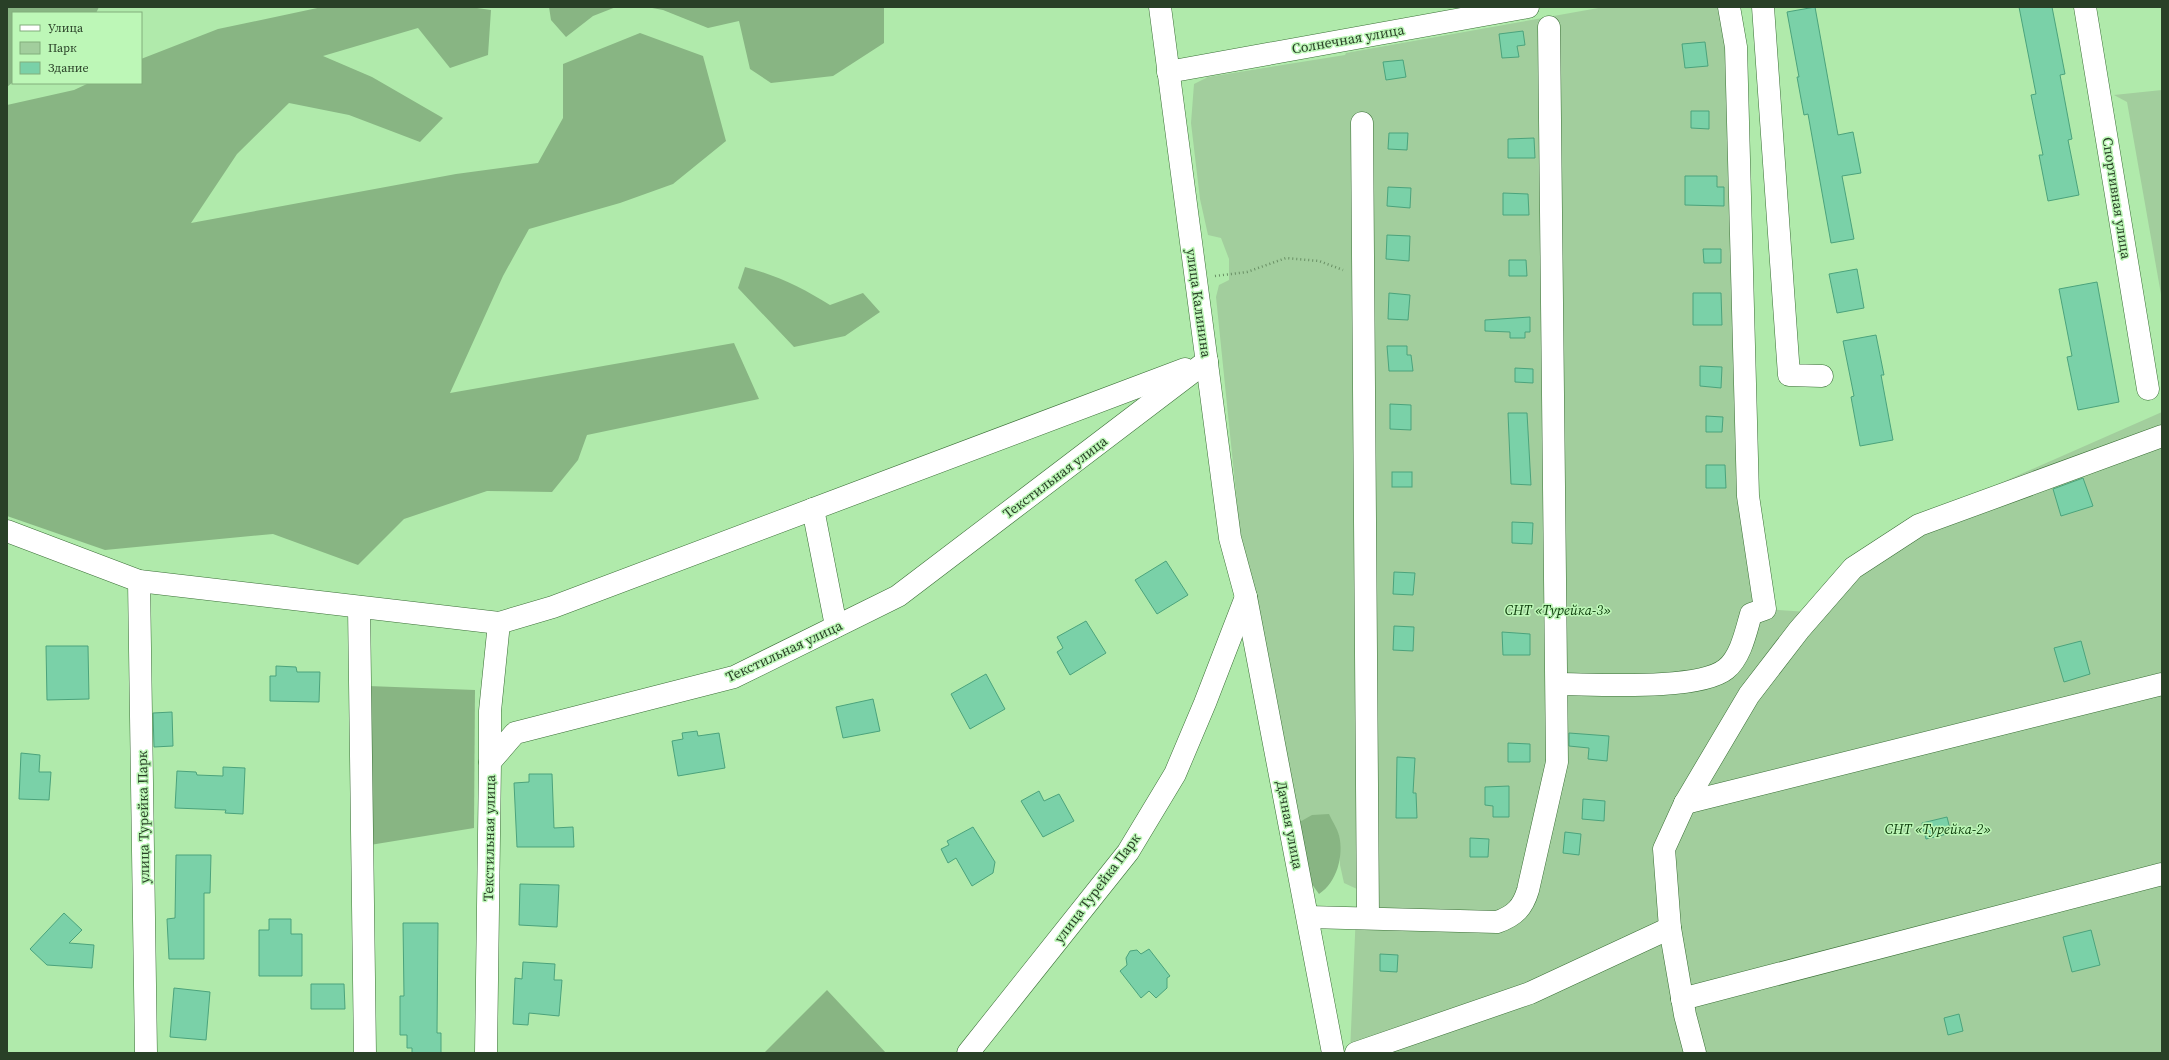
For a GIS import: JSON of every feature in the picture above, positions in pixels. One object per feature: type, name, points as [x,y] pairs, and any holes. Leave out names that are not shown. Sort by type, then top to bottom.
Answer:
[{"type":"street","name":"улица Калинина","points":[[1160,7],[1230,538],[1246,597]]},
{"type":"street","name":"Солнечная улица","points":[[1168,72],[1528,7]]},
{"type":"street","points":[[1557,684],[1681,683],[1712,677],[1727,668],[1738,652],[1751,614],[1765,609],[1748,496],[1736,47],[1729,7]]},
{"type":"street","points":[[1762,7],[1789,375],[1822,376]]},
{"type":"street","name":"Спортивная улица","points":[[2085,7],[2148,388]]},
{"type":"street","points":[[1308,917],[1497,922],[1509,918],[1519,910],[1525,901],[1528,890],[1557,762],[1549,27]]},
{"type":"street","points":[[1362,123],[1368,918]]},
{"type":"street","points":[[7,531],[139,581],[499,623],[553,607],[1207,361]]},
{"type":"street","name":"Текстильная улица","points":[[486,1053],[490,762],[515,734],[734,676],[898,596],[1207,361]]},
{"type":"street","points":[[1695,1053],[1682,999],[1670,928],[1664,849],[1685,804],[1749,695],[1799,630],[1853,568],[1919,525],[2162,436]]},
{"type":"street","points":[[814,509],[836,626]]},
{"type":"street","name":"улица Турейка Парк","points":[[139,581],[146,1053]]},
{"type":"street","name":"Дачная улица","points":[[1246,597],[1333,1053]]},
{"type":"street","name":"улица Турейка Парк","points":[[968,1053],[1128,852],[1175,774],[1246,597]]},
{"type":"street","points":[[359,607],[366,1053]]},
{"type":"street","points":[[490,762],[490,712],[499,623]]},
{"type":"street","points":[[1685,804],[2162,684]]},
{"type":"street","points":[[1682,999],[2162,874]]},
{"type":"street","points":[[1356,1053],[1530,993],[1670,928]]},
{"type":"path","points":[[1212,276],[1222,277],[1247,272],[1286,258],[1319,261],[1341,269],[1362,281]]},
{"type":"green space","points":[[7,7],[99,7],[96,12],[12,12],[12,83],[7,87]]},
{"type":"green space","points":[[322,7],[470,7],[491,10],[488,55],[450,68],[418,28],[323,56],[372,77],[443,118],[420,142],[349,115],[289,103],[237,154],[191,223],[456,174],[538,163],[563,118],[563,64],[640,33],[703,56],[726,141],[673,184],[620,203],[529,229],[503,276],[450,393],[734,343],[759,399],[587,435],[578,460],[552,492],[487,491],[404,519],[358,565],[273,534],[105,550],[7,516],[7,105],[74,90],[87,84],[142,84],[142,59],[218,29]]},
{"type":"green space","points":[[549,7],[616,7],[593,16],[566,37],[551,20]]},
{"type":"green space","points":[[647,7],[884,7],[884,43],[833,76],[771,83],[750,69],[739,21],[708,28],[663,10]]},
{"type":"green space","points":[[1604,7],[1729,7],[1743,325],[1765,609],[1808,612],[1928,515],[2162,412],[2162,1053],[1350,1053],[1357,889],[1344,883],[1340,865],[1339,834],[1289,828],[1246,591],[1216,297],[1219,285],[1229,280],[1229,259],[1221,238],[1208,235],[1200,199],[1191,123],[1194,84],[1208,77],[1345,55],[1346,53]]},
{"type":"green space","points":[[2162,90],[2162,300],[2127,102],[2114,95]]},
{"type":"green space","points":[[745,267],[768,274],[789,283],[830,305],[863,293],[880,312],[845,336],[794,347],[738,288]]},
{"type":"green space","points":[[368,686],[475,690],[474,828],[370,845]]},
{"type":"green space","points":[[1329,814],[1339,835],[1341,851],[1340,860],[1335,876],[1319,894],[1298,865],[1289,828],[1312,815]]},
{"type":"green space","points":[[827,990],[886,1053],[764,1053]]},
{"type":"building","points":[[1815,7],[1838,135],[1853,132],[1861,173],[1842,176],[1854,239],[1831,243],[1808,114],[1804,115],[1797,77],[1799,77],[1787,12]]},
{"type":"building","points":[[2019,7],[2052,7],[2065,74],[2060,75],[2072,139],[2068,140],[2079,195],[2048,201],[2039,155],[2043,155],[2031,95],[2036,94]]},
{"type":"building","points":[[1523,31],[1525,45],[1517,46],[1519,57],[1502,58],[1499,34]]},
{"type":"building","points":[[1705,42],[1708,66],[1685,68],[1682,44]]},
{"type":"building","points":[[1403,60],[1406,77],[1386,80],[1383,62]]},
{"type":"building","points":[[1691,111],[1709,111],[1709,129],[1691,128]]},
{"type":"building","points":[[1389,133],[1408,133],[1407,150],[1388,149]]},
{"type":"building","points":[[1534,138],[1535,158],[1508,158],[1508,139]]},
{"type":"building","points":[[1685,176],[1717,176],[1717,187],[1724,187],[1724,206],[1685,205]]},
{"type":"building","points":[[1388,187],[1411,188],[1410,208],[1387,206]]},
{"type":"building","points":[[1503,193],[1528,194],[1529,215],[1503,215]]},
{"type":"building","points":[[1387,235],[1410,236],[1409,261],[1386,259]]},
{"type":"building","points":[[1703,249],[1721,249],[1721,263],[1704,263]]},
{"type":"building","points":[[1509,260],[1526,260],[1527,276],[1509,276]]},
{"type":"building","points":[[1857,269],[1864,308],[1837,313],[1829,274]]},
{"type":"building","points":[[2097,282],[2119,402],[2078,410],[2067,357],[2072,356],[2059,289]]},
{"type":"building","points":[[1389,293],[1410,295],[1408,320],[1388,319]]},
{"type":"building","points":[[1693,293],[1721,293],[1722,325],[1693,325]]},
{"type":"building","points":[[1530,317],[1530,332],[1525,332],[1525,338],[1510,338],[1510,332],[1485,331],[1485,320]]},
{"type":"building","points":[[1876,335],[1884,375],[1881,375],[1893,440],[1860,446],[1851,397],[1854,396],[1843,341]]},
{"type":"building","points":[[1387,346],[1407,346],[1407,355],[1411,355],[1413,371],[1389,371]]},
{"type":"building","points":[[1700,366],[1722,367],[1721,388],[1700,386]]},
{"type":"building","points":[[1515,368],[1533,369],[1533,383],[1515,382]]},
{"type":"building","points":[[1390,404],[1411,405],[1411,430],[1390,429]]},
{"type":"building","points":[[1508,413],[1527,413],[1531,485],[1511,484]]},
{"type":"building","points":[[1706,416],[1723,417],[1722,432],[1706,432]]},
{"type":"building","points":[[1706,465],[1725,465],[1726,488],[1706,488]]},
{"type":"building","points":[[1392,472],[1412,472],[1412,487],[1392,487]]},
{"type":"building","points":[[2083,478],[2093,506],[2061,516],[2053,489]]},
{"type":"building","points":[[1512,522],[1533,523],[1532,544],[1512,543]]},
{"type":"building","points":[[1166,561],[1188,595],[1157,614],[1135,580]]},
{"type":"building","points":[[1394,572],[1415,573],[1413,595],[1393,594]]},
{"type":"building","points":[[1086,621],[1106,653],[1070,675],[1057,652],[1063,648],[1057,637]]},
{"type":"building","points":[[1394,626],[1414,627],[1413,651],[1393,650]]},
{"type":"building","points":[[1502,632],[1530,634],[1530,655],[1503,655]]},
{"type":"building","points":[[2081,641],[2090,674],[2064,682],[2054,648]]},
{"type":"building","points":[[46,646],[88,646],[89,699],[47,700]]},
{"type":"building","points":[[276,666],[296,667],[297,672],[320,672],[319,702],[270,701],[270,676],[276,676]]},
{"type":"building","points":[[986,674],[1005,709],[970,729],[951,694]]},
{"type":"building","points":[[873,699],[880,731],[843,738],[836,707]]},
{"type":"building","points":[[172,712],[173,746],[154,747],[153,713]]},
{"type":"building","points":[[697,731],[698,736],[719,733],[725,768],[678,776],[672,741],[683,739],[682,733]]},
{"type":"building","points":[[1569,733],[1609,736],[1607,761],[1588,759],[1589,748],[1569,746]]},
{"type":"building","points":[[1508,743],[1530,744],[1530,762],[1508,762]]},
{"type":"building","points":[[21,753],[40,755],[39,772],[51,772],[49,800],[19,799]]},
{"type":"building","points":[[1397,757],[1415,758],[1413,793],[1416,793],[1417,818],[1396,818]]},
{"type":"building","points":[[223,767],[245,768],[243,814],[225,813],[226,810],[175,808],[177,771],[196,772],[197,775],[223,776]]},
{"type":"building","points":[[529,774],[552,774],[554,828],[573,827],[574,847],[517,847],[514,783],[529,782]]},
{"type":"building","points":[[1509,786],[1509,817],[1493,817],[1493,806],[1485,805],[1485,787]]},
{"type":"building","points":[[1039,791],[1044,801],[1059,794],[1074,821],[1043,837],[1021,801]]},
{"type":"building","points":[[1583,799],[1605,801],[1604,821],[1582,819]]},
{"type":"building","points":[[1947,817],[1951,833],[1926,839],[1922,823]]},
{"type":"building","points":[[973,827],[995,862],[993,873],[972,886],[956,858],[948,863],[941,849],[949,845],[947,841]]},
{"type":"building","points":[[1565,832],[1581,834],[1579,855],[1563,853]]},
{"type":"building","points":[[1470,838],[1489,839],[1488,857],[1470,857]]},
{"type":"building","points":[[176,855],[211,855],[210,893],[204,893],[204,959],[169,959],[167,919],[175,918]]},
{"type":"building","points":[[520,884],[559,885],[557,927],[519,925]]},
{"type":"building","points":[[64,913],[82,930],[69,943],[94,945],[92,968],[47,965],[30,949]]},
{"type":"building","points":[[269,919],[291,919],[291,934],[302,934],[302,976],[259,976],[259,930],[269,930]]},
{"type":"building","points":[[403,923],[438,923],[437,1033],[441,1033],[441,1053],[412,1053],[412,1048],[407,1048],[407,1035],[400,1035],[400,996],[404,996]]},
{"type":"building","points":[[2091,930],[2100,965],[2072,972],[2063,937]]},
{"type":"building","points":[[1149,949],[1170,976],[1167,978],[1167,988],[1156,998],[1149,991],[1141,998],[1120,971],[1127,965],[1126,958],[1130,951],[1137,950],[1141,954]]},
{"type":"building","points":[[1380,954],[1398,955],[1397,972],[1380,971]]},
{"type":"building","points":[[523,962],[555,964],[554,980],[562,980],[559,1016],[529,1013],[528,1025],[513,1024],[515,978],[522,979]]},
{"type":"building","points":[[311,984],[344,984],[345,1009],[311,1009]]},
{"type":"building","points":[[174,988],[210,992],[206,1040],[170,1037]]},
{"type":"building","points":[[1959,1014],[1963,1031],[1948,1035],[1944,1018]]},
{"type":"park label","name":"СНТ «Турейка-3»","points":[[1558,610]]},
{"type":"park label","name":"СНТ «Турейка-2»","points":[[1938,829]]}]
